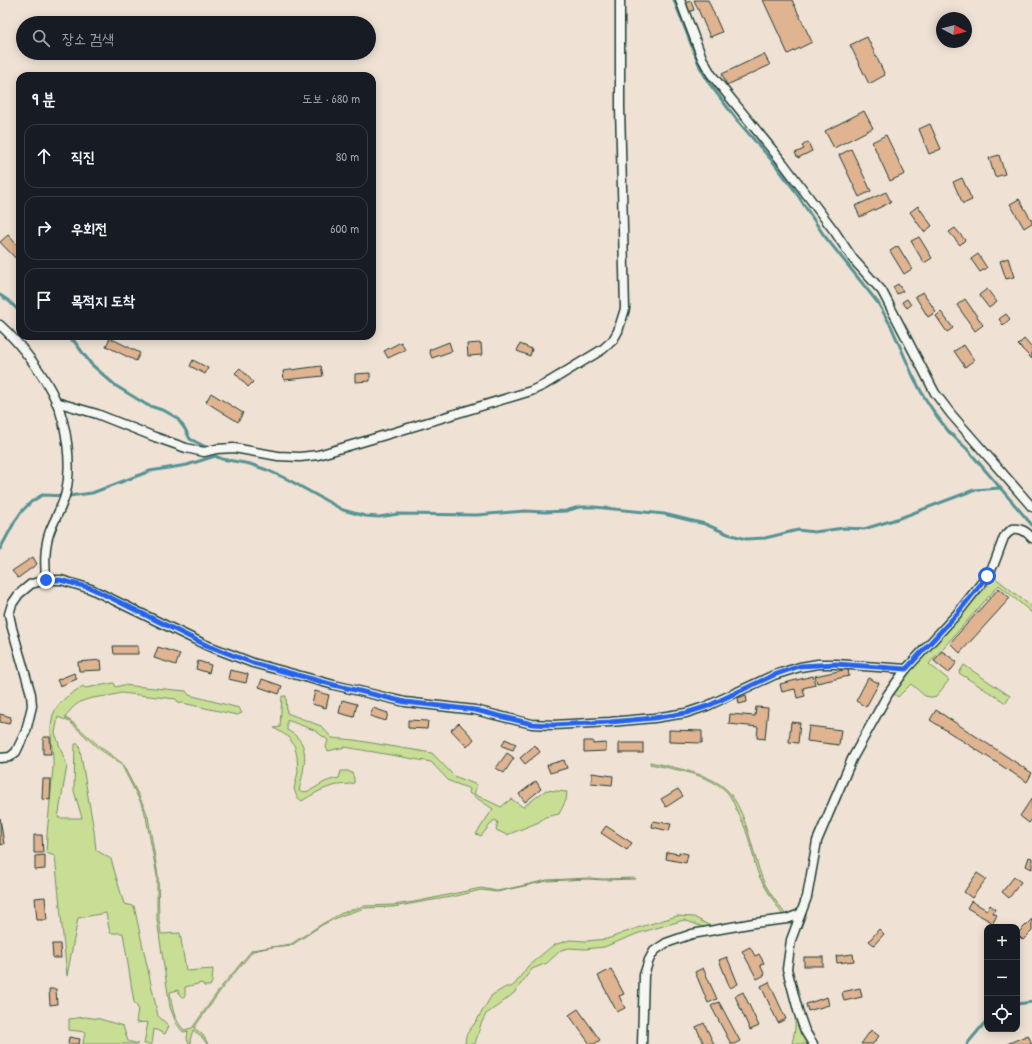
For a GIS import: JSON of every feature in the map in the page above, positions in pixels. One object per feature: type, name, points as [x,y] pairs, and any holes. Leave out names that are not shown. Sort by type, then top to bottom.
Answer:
[{"type":"street","points":[[56,402],[97,414],[186,448],[204,452],[216,449],[234,448],[256,453],[300,458],[318,455],[364,442],[531,391],[544,385],[603,349],[613,340],[618,331],[625,309],[620,107],[620,0]]},
{"type":"street","points":[[680,0],[702,58],[711,74],[783,163],[835,232],[853,259],[882,291],[935,393],[951,414],[1032,507]]},
{"type":"street","points":[[0,325],[22,350],[49,388],[56,402],[67,444],[67,483],[64,501],[50,532],[45,552],[46,580]]},
{"type":"street","points":[[813,1044],[805,1031],[799,1014],[787,969],[791,940],[807,897],[816,841],[852,759],[888,694],[906,669],[957,614],[987,576],[994,564],[1004,537],[1012,529],[1019,528],[1026,531],[1032,538]]},
{"type":"street","points":[[0,758],[10,757],[16,752],[26,731],[32,706],[31,694],[12,628],[10,614],[12,604],[19,594],[31,584],[46,580],[60,580],[91,588],[206,645],[253,663],[405,702],[475,710],[532,724],[553,725],[603,722],[654,718],[686,713],[708,706],[774,675],[800,666],[836,664],[906,669]]},
{"type":"street","points":[[642,1044],[644,975],[654,951],[666,943],[692,934],[787,919],[800,914]]},
{"type":"green space","points":[[993,576],[1032,607],[1032,613],[999,585],[929,664],[949,680],[935,698],[925,696],[911,684],[898,697],[893,693],[909,672],[988,585]]},
{"type":"green space","points":[[964,665],[1010,696],[1006,703],[959,673]]},
{"type":"green space","points":[[114,683],[116,687],[123,685],[186,691],[189,695],[239,708],[242,713],[237,715],[178,702],[176,699],[121,693],[83,701],[70,710],[65,718],[71,721],[99,746],[122,763],[144,806],[148,817],[158,875],[159,920],[161,934],[180,933],[186,971],[213,969],[212,982],[210,986],[204,986],[202,983],[185,987],[185,996],[182,997],[178,990],[170,992],[175,1017],[184,1030],[192,1028],[222,986],[252,950],[291,944],[322,924],[342,913],[364,906],[393,905],[414,902],[481,888],[497,891],[547,880],[588,878],[636,879],[547,881],[497,892],[481,890],[393,907],[365,908],[343,915],[322,925],[292,945],[253,951],[223,987],[194,1028],[203,1035],[208,1044],[193,1030],[190,1040],[191,1044],[189,1044],[187,1039],[188,1031],[183,1032],[176,1023],[170,1007],[157,920],[157,876],[143,807],[121,764],[98,748],[70,722],[58,717],[55,733],[67,766],[58,818],[82,818],[74,791],[75,744],[79,744],[96,850],[111,859],[124,904],[134,906],[158,1016],[169,1026],[165,1034],[154,1029],[152,1044],[144,1044],[148,1022],[136,1023],[138,1008],[134,1002],[123,933],[110,933],[106,913],[78,918],[67,976],[55,856],[46,853],[53,767],[51,728],[55,710],[62,701],[83,686],[85,688]]},
{"type":"green space","points":[[282,696],[286,696],[287,713],[321,726],[332,738],[354,740],[432,753],[454,776],[477,785],[474,794],[501,807],[511,799],[523,807],[546,790],[567,792],[566,800],[559,814],[545,817],[539,822],[507,835],[496,830],[498,822],[494,820],[481,836],[476,834],[493,809],[469,793],[470,789],[449,781],[431,762],[345,747],[328,751],[326,747],[328,740],[314,730],[287,720],[287,730],[297,737],[304,749],[305,756],[299,791],[306,792],[327,781],[339,778],[341,771],[348,771],[352,773],[354,778],[354,783],[328,787],[302,801],[297,797],[294,789],[298,772],[295,747],[289,737],[274,728],[280,727]]},
{"type":"green space","points":[[650,762],[702,775],[720,784],[727,790],[734,798],[744,819],[763,880],[785,914],[783,915],[760,878],[744,826],[727,792],[718,784],[699,776],[650,764]]},
{"type":"green space","points":[[677,916],[694,917],[712,927],[706,928],[684,920],[639,933],[604,947],[585,949],[569,948],[561,950],[547,963],[532,969],[514,993],[486,1014],[481,1024],[475,1044],[465,1044],[466,1035],[492,995],[515,984],[528,966],[551,947],[570,940],[586,941],[607,939]]},
{"type":"green space","points":[[85,1017],[100,1019],[123,1026],[128,1041],[138,1044],[83,1044],[85,1032],[69,1030],[69,1019]]},
{"type":"green space","points":[[797,1018],[810,1044],[792,1044],[795,1019]]},
{"type":"building","points":[[694,0],[708,0],[722,32],[710,37]]},
{"type":"building","points":[[763,0],[792,0],[812,42],[788,54]]},
{"type":"building","points":[[691,1],[694,10],[688,12],[685,3]]},
{"type":"building","points":[[867,37],[885,75],[869,84],[850,45]]},
{"type":"building","points":[[764,54],[770,65],[727,85],[722,74]]},
{"type":"building","points":[[864,111],[873,128],[834,148],[825,131]]},
{"type":"building","points":[[930,124],[941,149],[929,154],[919,129]]},
{"type":"building","points":[[886,135],[905,174],[890,181],[872,142]]},
{"type":"building","points":[[808,142],[812,151],[798,158],[795,153],[804,149],[802,146]]},
{"type":"building","points":[[851,149],[871,191],[859,197],[839,155]]},
{"type":"building","points":[[999,155],[1005,174],[995,177],[989,158]]},
{"type":"building","points":[[962,178],[972,200],[963,204],[953,182]]},
{"type":"building","points":[[886,192],[891,202],[860,217],[855,206]]},
{"type":"building","points":[[1019,199],[1032,221],[1032,223],[1024,228],[1010,204]]},
{"type":"building","points":[[918,206],[932,226],[924,232],[910,212]]},
{"type":"building","points":[[955,228],[965,240],[960,245],[949,232]]},
{"type":"building","points":[[8,235],[16,244],[16,259],[0,242]]},
{"type":"building","points":[[919,237],[932,258],[924,263],[911,241]]},
{"type":"building","points":[[898,246],[912,269],[904,274],[890,251]]},
{"type":"building","points":[[978,254],[987,268],[980,272],[971,259]]},
{"type":"building","points":[[1008,258],[1014,277],[1006,279],[1000,261]]},
{"type":"building","points":[[898,284],[903,291],[897,294],[893,287]]},
{"type":"building","points":[[987,289],[997,302],[989,308],[979,295]]},
{"type":"building","points":[[923,292],[936,312],[928,317],[915,296]]},
{"type":"building","points":[[907,299],[911,305],[907,308],[902,302]]},
{"type":"building","points":[[965,299],[983,325],[975,331],[957,305]]},
{"type":"building","points":[[941,312],[953,328],[947,332],[936,316]]},
{"type":"building","points":[[1006,314],[1010,319],[1003,325],[999,319]]},
{"type":"building","points":[[1024,339],[1032,348],[1032,359],[1018,345]]},
{"type":"building","points":[[109,340],[114,340],[140,353],[136,361],[106,346]]},
{"type":"building","points":[[401,342],[405,350],[388,358],[384,351]]},
{"type":"building","points":[[449,342],[452,351],[432,358],[429,350]]},
{"type":"building","points":[[481,343],[482,355],[468,356],[467,344]]},
{"type":"building","points":[[520,344],[532,349],[530,356],[517,351]]},
{"type":"building","points":[[964,345],[974,360],[965,367],[954,351]]},
{"type":"building","points":[[193,360],[208,368],[205,374],[190,366]]},
{"type":"building","points":[[321,366],[323,376],[284,380],[283,371]]},
{"type":"building","points":[[240,368],[253,382],[248,387],[235,373]]},
{"type":"building","points":[[370,373],[370,381],[355,382],[355,374]]},
{"type":"building","points":[[211,393],[243,413],[238,422],[206,402]]},
{"type":"building","points":[[33,557],[37,564],[18,578],[12,571]]},
{"type":"building","points":[[999,588],[1010,598],[960,653],[950,643]]},
{"type":"building","points":[[113,646],[138,646],[138,654],[114,654]]},
{"type":"building","points":[[158,647],[180,654],[176,665],[154,658]]},
{"type":"building","points":[[942,651],[957,662],[949,673],[934,661]]},
{"type":"building","points":[[101,660],[102,670],[79,671],[78,662]]},
{"type":"building","points":[[198,661],[211,665],[209,673],[196,669]]},
{"type":"building","points":[[848,669],[849,676],[817,683],[815,676]]},
{"type":"building","points":[[230,670],[248,674],[246,683],[228,679]]},
{"type":"building","points":[[74,673],[77,679],[60,686],[57,680]]},
{"type":"building","points":[[813,676],[815,685],[803,688],[805,696],[797,698],[795,689],[782,692],[780,684]]},
{"type":"building","points":[[868,678],[879,683],[866,707],[856,701]]},
{"type":"building","points":[[262,679],[282,686],[279,694],[259,687]]},
{"type":"building","points":[[315,691],[329,695],[326,708],[312,704]]},
{"type":"building","points":[[746,695],[747,702],[739,704],[738,698]]},
{"type":"building","points":[[342,700],[357,704],[354,717],[339,713]]},
{"type":"building","points":[[756,707],[768,708],[765,739],[757,738],[758,727],[729,724],[730,714],[755,716]]},
{"type":"building","points":[[373,708],[388,713],[386,721],[370,716]]},
{"type":"building","points":[[936,710],[1032,773],[1027,782],[930,720]]},
{"type":"building","points":[[0,714],[11,717],[9,724],[0,722]]},
{"type":"building","points":[[408,720],[428,721],[427,729],[408,728]]},
{"type":"building","points":[[791,722],[800,723],[798,743],[789,742]]},
{"type":"building","points":[[459,723],[474,739],[467,747],[451,730]]},
{"type":"building","points":[[809,726],[841,730],[839,745],[807,741]]},
{"type":"building","points":[[669,730],[702,731],[702,743],[669,742]]},
{"type":"building","points":[[43,737],[50,737],[51,754],[43,754]]},
{"type":"building","points":[[505,739],[516,744],[513,750],[502,746]]},
{"type":"building","points":[[584,741],[593,741],[593,744],[606,743],[606,751],[584,752]]},
{"type":"building","points":[[619,743],[643,743],[643,753],[619,753]]},
{"type":"building","points":[[535,745],[540,752],[525,764],[520,758]]},
{"type":"building","points":[[507,753],[514,758],[504,773],[496,768]]},
{"type":"building","points":[[564,760],[567,768],[550,773],[547,765]]},
{"type":"building","points":[[592,773],[613,776],[612,785],[591,783]]},
{"type":"building","points":[[43,779],[51,779],[50,800],[42,799]]},
{"type":"building","points":[[536,781],[541,789],[525,802],[519,794]]},
{"type":"building","points":[[678,789],[683,796],[666,807],[661,799]]},
{"type":"building","points":[[1032,798],[1032,819],[1029,823],[1020,816]]},
{"type":"building","points":[[0,818],[4,844],[0,845]]},
{"type":"building","points":[[653,821],[671,824],[669,831],[652,827]]},
{"type":"building","points":[[606,826],[632,843],[627,850],[601,833]]},
{"type":"building","points":[[34,835],[42,835],[43,853],[34,853]]},
{"type":"building","points":[[667,852],[688,854],[686,863],[666,859]]},
{"type":"building","points":[[45,855],[45,869],[35,870],[35,856]]},
{"type":"building","points":[[1029,857],[1032,858],[1032,869],[1026,866]]},
{"type":"building","points":[[977,873],[986,879],[972,898],[964,892]]},
{"type":"building","points":[[1014,877],[1021,882],[1009,898],[1002,892]]},
{"type":"building","points":[[45,897],[47,920],[37,920],[35,898]]},
{"type":"building","points":[[971,901],[987,910],[990,905],[995,909],[993,913],[997,915],[993,923],[967,908]]},
{"type":"building","points":[[1032,919],[1032,931],[1023,940],[1020,937],[1020,931]]},
{"type":"building","points":[[879,929],[884,934],[874,945],[869,941]]},
{"type":"building","points":[[52,944],[60,944],[61,958],[53,958]]},
{"type":"building","points":[[750,947],[755,956],[759,954],[764,963],[760,965],[765,975],[757,979],[742,951]]},
{"type":"building","points":[[853,954],[854,961],[837,963],[836,956]]},
{"type":"building","points":[[727,957],[738,984],[730,988],[719,960]]},
{"type":"building","points":[[804,957],[823,957],[823,966],[804,966]]},
{"type":"building","points":[[703,968],[717,999],[708,1003],[695,972]]},
{"type":"building","points":[[611,969],[624,994],[619,996],[625,1008],[617,1012],[598,976]]},
{"type":"building","points":[[769,982],[786,1019],[778,1023],[761,986]]},
{"type":"building","points":[[860,988],[862,997],[844,1001],[842,992]]},
{"type":"building","points":[[49,989],[56,989],[57,1004],[50,1005]]},
{"type":"building","points":[[743,992],[759,1026],[750,1030],[735,996]]},
{"type":"building","points":[[827,997],[829,1005],[808,1011],[806,1004]]},
{"type":"building","points":[[719,1002],[740,1041],[734,1044],[731,1044],[711,1006]]},
{"type":"building","points":[[578,1009],[600,1040],[594,1044],[590,1044],[569,1015]]},
{"type":"building","points":[[704,1023],[714,1044],[704,1044],[696,1027]]},
{"type":"building","points":[[871,1030],[879,1036],[873,1044],[861,1044]]},
{"type":"building","points":[[1028,1035],[1032,1044],[1007,1044]]},
{"type":"building","points":[[69,1037],[80,1039],[79,1044],[68,1044]]},
{"type":"waterway","points":[[674,0],[700,67],[709,83],[737,120],[774,163],[793,188],[823,234],[878,303],[891,326],[913,376],[936,415],[949,432],[967,449],[1032,525]]},
{"type":"waterway","points":[[0,295],[16,308]]},
{"type":"waterway","points":[[72,340],[74,341],[91,364],[116,386],[147,405],[165,411],[177,418],[190,439],[206,447],[215,456],[222,459],[250,464],[267,470],[287,479],[343,510],[365,516],[379,517],[398,514],[477,515],[525,511],[566,511],[579,507],[594,507],[664,514],[705,524],[728,534],[746,539],[765,538],[798,530],[814,532],[844,528],[864,529],[900,518],[974,490],[1000,488]]},
{"type":"waterway","points":[[0,549],[22,511],[31,502],[42,495],[69,496],[92,493],[150,471],[187,465],[215,456]]},
{"type":"waterway","points":[[1020,1004],[1032,1002]]},
{"type":"waterway","points":[[967,1044],[984,1024]]},
{"type":"route","points":[[46,580],[60,580],[91,588],[206,645],[253,663],[286,673],[405,702],[475,710],[511,720],[532,724],[553,725],[654,718],[686,713],[708,706],[774,675],[800,666],[836,664],[906,669],[957,614],[987,576]]}]
